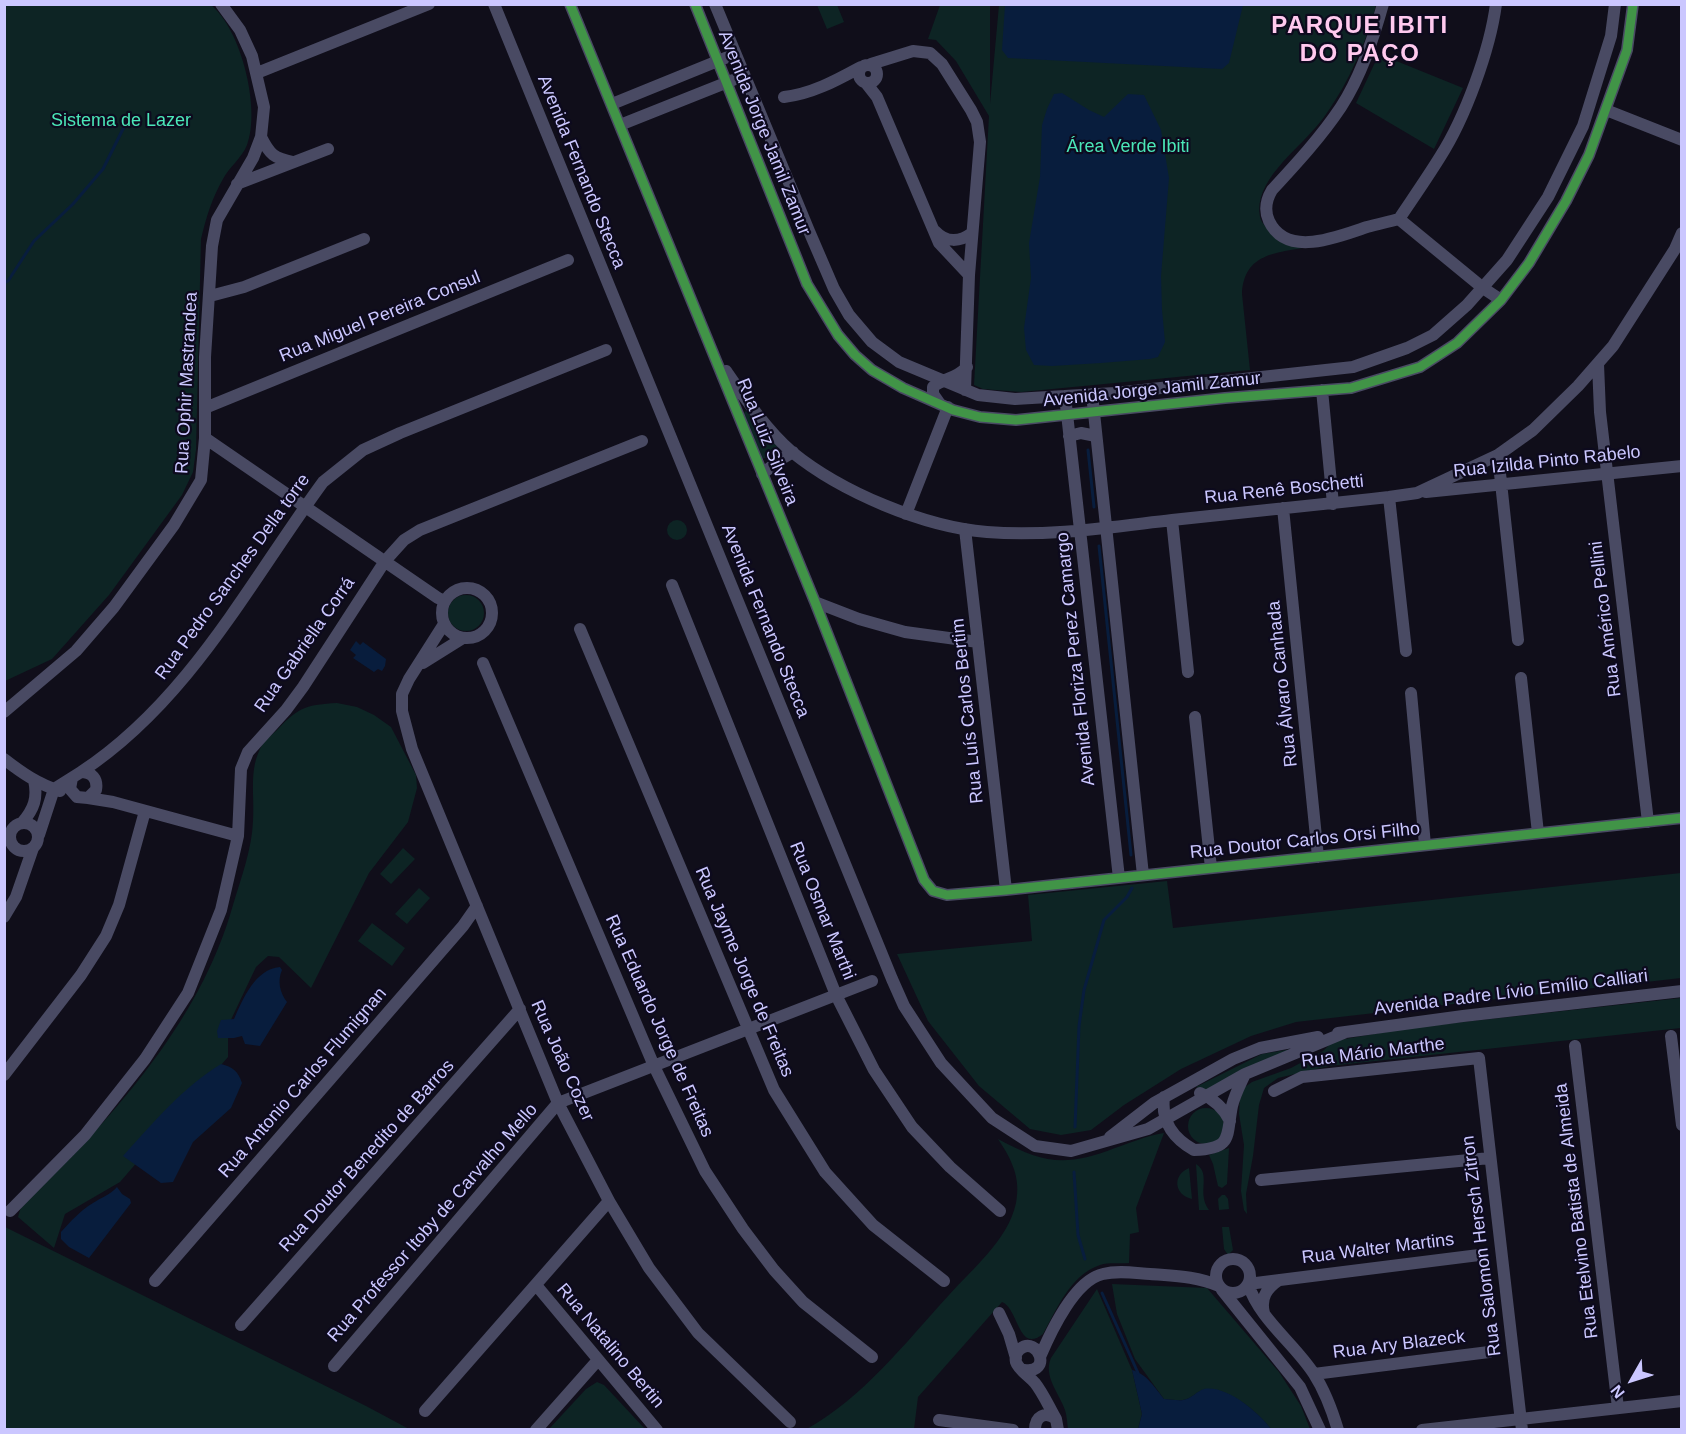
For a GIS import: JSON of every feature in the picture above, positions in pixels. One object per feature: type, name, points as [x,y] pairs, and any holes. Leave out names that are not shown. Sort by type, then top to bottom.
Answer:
[{"type":"street","name":"Rua Ophir Mastrandea","points":[[4,712],[76,651],[114,607],[174,525],[201,480],[205,438],[205,357],[212,246],[218,220],[253,158],[261,138],[264,107],[252,56],[240,30],[221,4]]},
{"type":"street","points":[[257,74],[429,4]]},
{"type":"street","name":"Avenida Fernando Stecca","points":[[494,4],[904,1006],[941,1063],[992,1118],[1035,1146],[1071,1151],[1148,1129]]},
{"type":"street","name":"Rua Luiz Silveira","points":[[570,4],[815,602],[924,880],[933,891]]},
{"type":"street","name":"Avenida Jorge Jamil Zamur","points":[[695,4],[807,284],[838,335],[872,370],[903,388],[944,406],[980,417],[1016,420],[1351,388],[1420,367],[1457,343],[1501,300],[1529,263],[1566,201],[1589,155],[1627,50],[1633,4]]},
{"type":"street","name":"Avenida Jorge Jamil Zamur","points":[[703,4],[716,35],[725,29]]},
{"type":"street","name":"Avenida Jorge Jamil Zamur","points":[[715,4],[834,289],[849,315],[872,342],[899,362],[978,395],[1015,399],[1188,385],[1353,367],[1407,348],[1433,335],[1455,317],[1501,267],[1548,197],[1583,126],[1611,36],[1615,4]]},
{"type":"street","points":[[1383,4],[1373,41],[1341,107],[1312,146],[1272,190],[1266,205],[1266,214],[1270,224],[1288,239],[1304,242],[1323,241],[1399,219],[1442,155],[1471,95],[1494,19],[1496,4]]},
{"type":"street","points":[[784,98],[799,96],[866,66],[891,60],[913,51],[930,53],[942,64],[977,122],[980,142],[969,275],[965,390]]},
{"type":"street","points":[[612,104],[735,54]]},
{"type":"street","points":[[836,81],[870,80],[891,60]]},
{"type":"street","points":[[866,66],[859,76],[870,80],[930,226],[939,243],[969,275]]},
{"type":"street","points":[[620,125],[744,76]]},
{"type":"street","name":"Avenida Jorge Jamil Zamur","points":[[736,104],[746,99],[750,102],[776,162],[784,171]]},
{"type":"street","points":[[1606,110],[1682,140]]},
{"type":"street","points":[[261,138],[267,150],[277,159],[295,162]]},
{"type":"street","points":[[237,184],[328,149]]},
{"type":"street","points":[[1399,219],[1501,300]]},
{"type":"street","points":[[930,226],[940,236],[953,241],[964,239],[972,233]]},
{"type":"street","name":"Rua Renê Boschetti","points":[[714,353],[748,403],[793,452],[838,483],[906,514],[965,529],[988,532],[1080,530],[1333,504],[1417,493],[1498,455],[1533,430],[1573,391],[1613,346],[1676,256],[1682,233]]},
{"type":"street","points":[[210,296],[244,287],[364,239]]},
{"type":"street","points":[[1513,251],[1529,263]]},
{"type":"street","name":"Rua Miguel Pereira Consul","points":[[205,408],[568,260]]},
{"type":"street","points":[[1501,267],[1517,279]]},
{"type":"street","name":"Rua Pedro Sanches Della torre","points":[[54,789],[100,760],[129,736],[170,695],[198,661],[323,482],[363,450],[606,350]]},
{"type":"street","name":"Rua Américo Pellini","points":[[1598,364],[1600,412],[1648,822]]},
{"type":"street","points":[[906,514],[944,406],[933,394],[933,387],[937,383],[959,375],[967,367]]},
{"type":"street","name":"Avenida Jorge Jamil Zamur","points":[[1118,410],[1116,405],[1122,400],[1183,390],[1188,385]]},
{"type":"street","points":[[1573,391],[1581,389],[1590,392],[1596,398],[1600,412]]},
{"type":"street","points":[[1322,390],[1333,504]]},
{"type":"street","points":[[1092,394],[1143,875]]},
{"type":"street","name":"Avenida Floriza Perez Camargo","points":[[1065,396],[1119,878]]},
{"type":"street","name":"Avenida Jorge Jamil Zamur","points":[[1041,397],[1046,406],[1044,417]]},
{"type":"street","points":[[739,417],[742,405],[748,403]]},
{"type":"street","points":[[1069,436],[1081,433],[1096,436]]},
{"type":"street","points":[[205,438],[445,601]]},
{"type":"street","name":"Rua Gabriella Corrá","points":[[10,1211],[85,1135],[145,1059],[188,993],[222,910],[238,836],[241,769],[248,752],[286,710],[303,687],[385,561],[404,540],[420,530],[642,441]]},
{"type":"street","points":[[762,474],[793,452]]},
{"type":"street","points":[[1498,455],[1518,640]]},
{"type":"street","name":"Rua Izilda Pinto Rabelo","points":[[1417,493],[1682,466]]},
{"type":"street","points":[[1389,497],[1406,651]]},
{"type":"street","name":"Rua Álvaro Canhada","points":[[1283,508],[1318,857]]},
{"type":"street","points":[[1173,520],[1188,672]]},
{"type":"street","name":"Rua Luís Carlos Bertim","points":[[965,529],[1006,890]]},
{"type":"street","name":"Rua Osmar Marthi","points":[[672,585],[836,995],[874,1070],[912,1127],[950,1167],[1000,1211]]},
{"type":"street","points":[[465,588],[481,591],[490,601],[493,611],[489,626],[478,636],[463,638],[452,633],[444,624],[442,612],[445,601],[453,592],[465,588]]},
{"type":"street","points":[[815,602],[859,619],[905,632],[978,642]]},
{"type":"street","name":"Rua João Cozer","points":[[444,624],[402,693],[405,724],[412,749],[558,1103],[609,1201],[649,1268],[698,1334],[790,1422]]},
{"type":"street","name":"Rua Jayme Jorge de Freitas","points":[[580,629],[774,1090],[825,1172],[873,1225],[944,1281]]},
{"type":"street","name":"Rua João Cozer","points":[[419,666],[463,638]]},
{"type":"street","name":"Rua Eduardo Jorge de Freitas","points":[[483,663],[654,1066],[705,1171],[774,1270],[803,1302],[872,1357]]},
{"type":"street","points":[[1521,678],[1538,833]]},
{"type":"street","points":[[1411,693],[1425,845]]},
{"type":"street","points":[[1195,717],[1211,868]]},
{"type":"street","points":[[4,759],[34,780],[54,789],[238,836]]},
{"type":"street","points":[[83,798],[93,795],[100,760]]},
{"type":"street","points":[[83,798],[70,789],[76,775],[87,772],[112,802]]},
{"type":"street","points":[[33,848],[19,850],[7,841],[14,827],[21,823],[34,806],[37,793],[34,780]]},
{"type":"street","points":[[4,917],[16,897],[38,840],[54,789]]},
{"type":"street","points":[[4,1075],[81,975],[106,936],[119,905],[145,811]]},
{"type":"street","name":"Rua Doutor Carlos Orsi Filho","points":[[933,891],[947,895],[1006,890],[1682,818]]},
{"type":"street","points":[[21,823],[30,824],[39,835]]},
{"type":"street","name":"Rua Antonio Carlos Flumignan","points":[[155,1281],[463,926],[477,906]]},
{"type":"street","points":[[558,1103],[872,981]]},
{"type":"street","name":"Avenida Padre Lívio Emílio Calliari","points":[[1104,1142],[1164,1097],[1233,1059],[1260,1048],[1346,1032],[1463,1016],[1682,991]]},
{"type":"street","name":"Rua Doutor Benedito de Barros","points":[[241,1325],[512,1021],[520,1009]]},
{"type":"street","name":"Avenida Padre Lívio Emílio Calliari","points":[[1148,1129],[1245,1074],[1346,1032]]},
{"type":"street","points":[[1671,1035],[1682,1125]]},
{"type":"street","name":"Rua Etelvino Batista de Almeida","points":[[1575,1047],[1618,1408]]},
{"type":"street","name":"Rua Mário Marthe","points":[[1274,1091],[1302,1077],[1479,1058]]},
{"type":"street","name":"Rua Salomon Hersch Zitron","points":[[1479,1058],[1521,1424]]},
{"type":"street","points":[[1164,1097],[1164,1119],[1172,1132],[1182,1143],[1194,1150],[1204,1150],[1224,1141],[1230,1132],[1236,1091],[1245,1074]]},
{"type":"street","points":[[1182,1087],[1206,1095],[1221,1106],[1230,1121]]},
{"type":"street","name":"Rua Professor Itoby de Carvalho Mello","points":[[334,1366],[558,1103]]},
{"type":"street","points":[[1148,1129],[1172,1132]]},
{"type":"street","points":[[1261,1180],[1490,1158]]},
{"type":"street","points":[[425,1412],[609,1201]]},
{"type":"street","name":"Rua Walter Martins","points":[[1248,1278],[1282,1278],[1479,1255]]},
{"type":"street","points":[[1189,1276],[1226,1261],[1237,1260],[1247,1267],[1251,1294],[1264,1314],[1314,1374],[1331,1408],[1338,1430]]},
{"type":"street","points":[[1221,1264],[1216,1274],[1221,1288],[1300,1387],[1320,1430]]},
{"type":"street","points":[[999,1313],[1009,1334],[1018,1366],[1032,1358],[1047,1341],[1076,1293],[1083,1284],[1096,1276],[1113,1272],[1189,1276],[1234,1293],[1239,1292],[1248,1278]]},
{"type":"street","name":"Rua Walter Martins","points":[[1264,1314],[1262,1306],[1267,1290],[1282,1278]]},
{"type":"street","name":"Rua Natalino Bertin","points":[[536,1285],[657,1430]]},
{"type":"street","points":[[1009,1334],[1032,1358],[1040,1390],[1057,1424]]},
{"type":"street","name":"Rua Ary Blazeck","points":[[1314,1374],[1489,1352]]},
{"type":"street","points":[[536,1430],[598,1360]]},
{"type":"street","points":[[1036,1423],[1040,1390]]},
{"type":"street","points":[[1422,1430],[1521,1424],[1618,1408],[1682,1401]]},
{"type":"street","points":[[939,1420],[1013,1430],[1036,1423],[1045,1414],[1051,1415],[1057,1424]]},
{"type":"green space","name":"Sistema de Lazer","points":[[4,5],[211,5],[222,16],[239,50],[246,70],[252,111],[247,145],[219,186],[201,239],[196,450],[193,472],[182,495],[109,595],[52,659],[5,681]]},
{"type":"green space","points":[[817,5],[837,5],[844,22],[827,29]]},
{"type":"green space","name":"Área Verde Ibiti","points":[[940,5],[990,5],[990,104],[999,5],[1376,5],[1362,48],[1342,89],[1323,118],[1269,179],[1263,192],[1260,217],[1267,228],[1309,247],[1264,257],[1255,263],[1244,280],[1242,294],[1250,370],[1021,392],[983,389],[974,385],[989,116],[956,61],[936,40],[928,39]]},
{"type":"green space","points":[[1379,54],[1463,88],[1434,149],[1356,103]]},
{"type":"green space","points":[[746,411],[780,450],[771,457],[761,459],[743,414]]},
{"type":"green space","points":[[677,520],[684,523],[687,530],[684,537],[677,540],[670,537],[667,530],[670,523]]},
{"type":"green space","points":[[466,595],[478,601],[484,613],[478,625],[466,631],[454,625],[448,613],[454,601]]},
{"type":"green space","points":[[337,703],[357,707],[391,727],[416,775],[417,788],[408,822],[369,873],[311,988],[279,957],[268,956],[256,967],[228,1026],[228,1057],[120,1182],[65,1214],[54,1248],[18,1217],[21,1207],[54,1175],[117,1106],[174,1031],[198,991],[218,949],[246,863],[252,832],[255,764],[262,745],[298,711],[311,706]]},
{"type":"green space","points":[[403,848],[415,859],[391,884],[380,874]]},
{"type":"green space","points":[[1681,873],[1681,978],[1296,1022],[1251,1036],[1181,1069],[1124,1105],[1091,1130],[1061,1135],[1030,1129],[979,1086],[928,1021],[897,954],[1032,941],[1028,895],[1167,881],[1173,928]]},
{"type":"green space","points":[[419,888],[430,898],[407,924],[395,914]]},
{"type":"green space","points":[[372,923],[405,948],[392,966],[358,941]]},
{"type":"green space","points":[[1681,998],[1681,1028],[1329,1066],[1278,1078],[1264,1088],[1259,1105],[1246,1194],[1247,1214],[1244,1210],[1241,1191],[1244,1145],[1239,1114],[1240,1095],[1252,1082],[1291,1068],[1323,1051],[1333,1041],[1409,1028]]},
{"type":"green space","points":[[1298,1048],[1205,1091],[1196,1087],[1262,1054]]},
{"type":"green space","points":[[1206,1108],[1219,1113],[1224,1126],[1219,1139],[1206,1144],[1193,1139],[1188,1126],[1193,1113]]},
{"type":"green space","points":[[1164,1133],[1136,1208],[1139,1232],[1130,1234],[1129,1263],[1100,1265],[1080,1276],[1059,1304],[1043,1334],[1035,1339],[1024,1335],[1008,1306],[1002,1302],[918,1397],[914,1429],[805,1430],[846,1402],[882,1368],[979,1264],[1006,1229],[1016,1203],[1017,1185],[1014,1170],[998,1139],[1042,1158],[1069,1160],[1098,1154],[1145,1137]]},
{"type":"green space","points":[[1229,1148],[1227,1184],[1222,1188],[1218,1186],[1209,1155]]},
{"type":"green space","points":[[1196,1164],[1203,1173],[1205,1204],[1209,1210],[1199,1210]]},
{"type":"green space","points":[[1189,1168],[1192,1199],[1186,1197],[1177,1185],[1180,1175]]},
{"type":"green space","points":[[1222,1195],[1228,1199],[1229,1209],[1219,1210],[1218,1199]]},
{"type":"green space","points":[[5,1227],[366,1406],[409,1429],[5,1429]]},
{"type":"green space","points":[[1222,1227],[1229,1227],[1233,1250],[1228,1255],[1224,1249]]},
{"type":"green space","points":[[1112,1284],[1207,1288],[1279,1372],[1301,1406],[1310,1429],[1271,1429],[1259,1415],[1242,1402],[1213,1390],[1201,1391],[1183,1400],[1164,1399],[1135,1359],[1117,1314]]},
{"type":"green space","points":[[1097,1289],[1132,1370],[1142,1414],[1138,1429],[1068,1429],[1065,1410],[1050,1378],[1051,1358]]},
{"type":"green space","points":[[597,1382],[604,1385],[645,1429],[549,1429],[586,1389]]},
{"type":"water","points":[[1005,4],[1243,5],[1229,63],[1222,69],[1008,58],[1002,50]]},
{"type":"water","points":[[1062,93],[1104,117],[1128,94],[1144,95],[1161,130],[1169,178],[1161,276],[1165,342],[1158,357],[1052,366],[1034,365],[1026,350],[1024,328],[1031,278],[1029,243],[1040,177],[1042,125],[1054,94]]},
{"type":"water","points":[[356,641],[360,645],[363,642],[386,659],[382,671],[378,669],[374,672],[353,658],[356,655],[350,650]]},
{"type":"water","points":[[280,967],[282,970],[280,987],[287,1002],[260,1046],[245,1044],[242,1036],[218,1038],[217,1031],[221,1020],[234,1019],[246,994],[257,979],[271,969]]},
{"type":"water","points":[[221,1064],[234,1070],[242,1083],[231,1108],[193,1142],[173,1182],[161,1183],[123,1156],[181,1095]]},
{"type":"water","points":[[117,1187],[130,1199],[131,1203],[89,1258],[69,1247],[61,1239],[61,1232],[84,1209]]},
{"type":"water","points":[[1132,1370],[1146,1378],[1164,1399],[1186,1399],[1204,1389],[1222,1391],[1251,1408],[1271,1429],[1138,1429],[1142,1414]]},
{"type":"waterway","points":[[4,283],[8,281],[34,241],[73,204],[103,169],[126,123]]},
{"type":"waterway","points":[[1088,450],[1094,507]]},
{"type":"waterway","points":[[1099,546],[1131,855]]},
{"type":"waterway","points":[[1075,1127],[1079,1026],[1084,990],[1104,920],[1127,897],[1132,888]]},
{"type":"waterway","points":[[1074,1172],[1078,1235],[1085,1259]]},
{"type":"waterway","points":[[1102,1293],[1138,1373]]},
{"type":"cycle path","points":[[570,4],[815,602],[924,880],[933,891],[947,895],[1006,890],[1682,818]]},
{"type":"cycle path","points":[[695,4],[807,284],[838,335],[872,370],[903,388],[953,410],[980,417],[1016,420],[1225,398],[1351,388],[1420,367],[1457,343],[1501,300],[1529,263],[1566,201],[1589,155],[1627,50],[1633,4]]},
{"type":"district","name":"PARQUE IBITI DO PAÇO","points":[[1360,40]]}]
